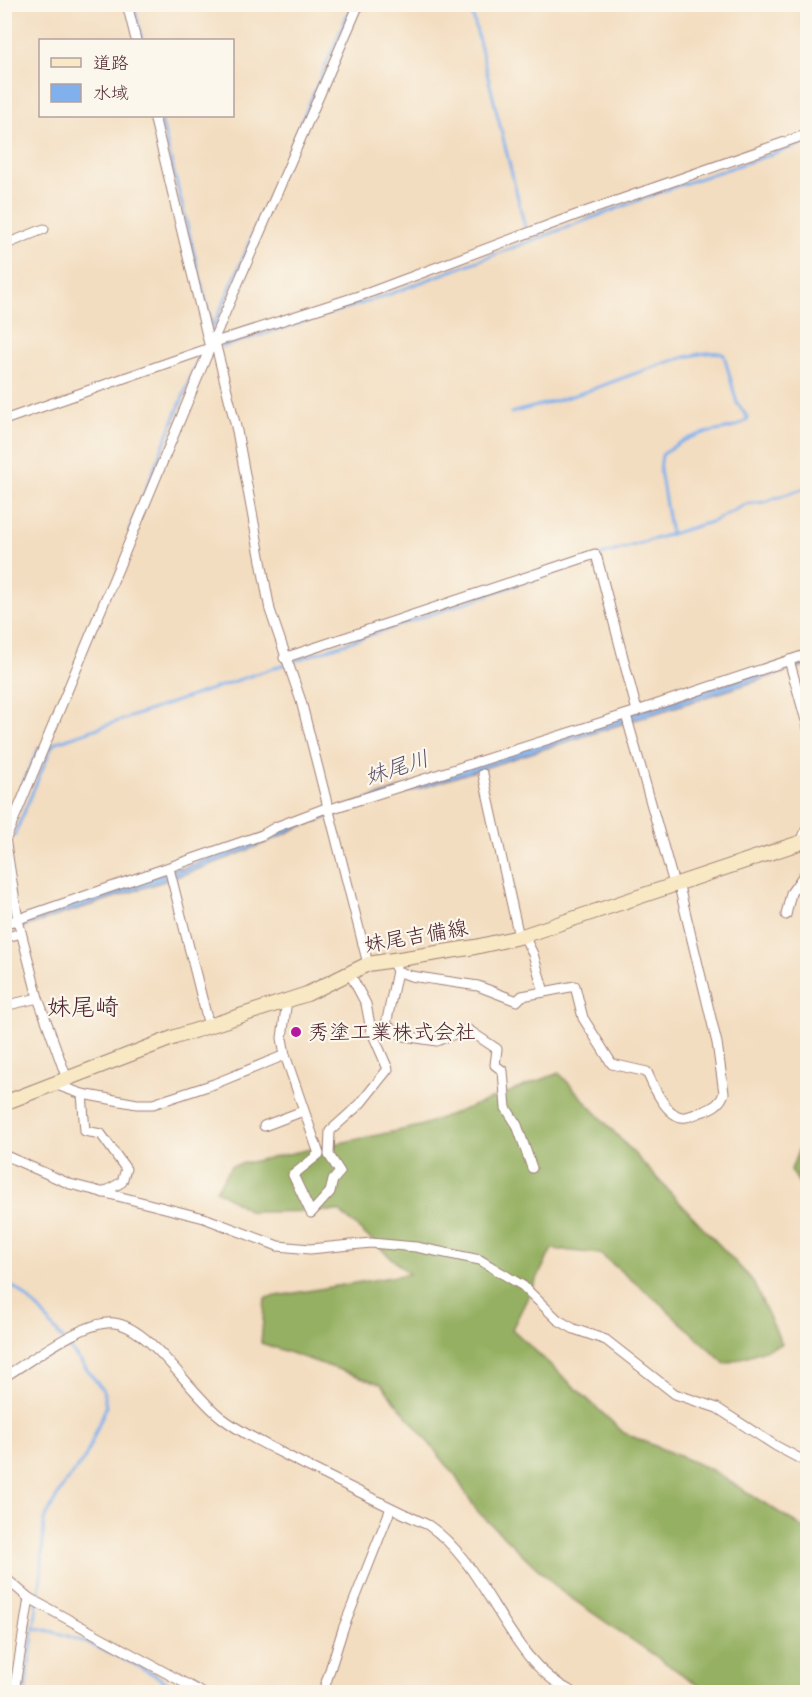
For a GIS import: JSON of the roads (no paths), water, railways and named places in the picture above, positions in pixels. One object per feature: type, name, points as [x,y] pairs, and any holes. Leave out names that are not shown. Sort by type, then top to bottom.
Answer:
[{"type":"main road","name":"妹尾吉備線","points":[[4,1103],[209,1026],[307,994],[368,964],[394,965],[522,937],[804,841]]},
{"type":"street","points":[[127,4],[136,39]]},
{"type":"street","points":[[285,1055],[214,1084],[153,1104],[137,1104],[82,1094],[60,1081],[20,927],[5,840],[212,344],[358,4]]},
{"type":"street","points":[[153,117],[237,431],[266,592],[286,661],[301,701],[368,964]]},
{"type":"street","points":[[4,420],[212,344],[371,292],[576,215],[807,134]]},
{"type":"street","points":[[4,245],[44,229]]},
{"type":"street","points":[[286,661],[596,557],[637,711]]},
{"type":"street","points":[[4,938],[20,927],[171,873],[328,812],[627,719],[637,711],[790,664],[807,654]]},
{"type":"street","points":[[790,664],[807,728]]},
{"type":"street","points":[[386,1025],[394,965],[411,976],[478,986],[517,1001],[522,996],[575,986],[583,1018],[612,1064],[619,1068],[641,1069],[647,1072],[671,1112],[679,1117],[686,1117],[714,1107],[722,1100],[724,1093],[721,1073],[676,883],[627,719]]},
{"type":"street","points":[[483,774],[522,937],[544,992]]},
{"type":"street","points":[[804,841],[807,825]]},
{"type":"street","points":[[786,915],[791,893],[807,869]]},
{"type":"street","points":[[171,873],[209,1026]]},
{"type":"street","points":[[4,924],[20,927]]},
{"type":"street","points":[[287,1000],[282,1038],[285,1055],[319,1154],[293,1175],[311,1213],[330,1192],[333,1180],[340,1172],[329,1155],[330,1131],[360,1104],[388,1069],[371,1030],[366,1004],[349,972]]},
{"type":"street","points":[[4,1006],[38,998]]},
{"type":"street","points":[[371,1030],[386,1025],[404,1036],[437,1041],[467,1029],[497,1049],[495,1065],[503,1071],[506,1108],[517,1125],[532,1168]]},
{"type":"street","points":[[82,1094],[85,1131],[101,1134],[126,1169],[122,1182],[103,1193]]},
{"type":"street","points":[[264,1126],[303,1112]]},
{"type":"street","points":[[4,1155],[70,1184],[204,1218],[266,1242],[294,1249],[370,1243],[416,1247],[480,1260],[523,1286],[558,1320],[574,1329],[606,1340],[675,1394],[717,1408],[807,1463]]},
{"type":"street","points":[[4,1377],[82,1331],[112,1323],[128,1326],[144,1335],[195,1394],[222,1418],[253,1438],[428,1525],[447,1538],[465,1558],[537,1665],[562,1687],[573,1692]]},
{"type":"street","points":[[322,1692],[343,1629],[391,1508]]},
{"type":"street","points":[[4,1577],[35,1601],[201,1692]]},
{"type":"street","points":[[14,1692],[35,1601]]},
{"type":"water","name":"妹尾川","points":[[807,657],[807,665],[299,827],[191,872],[5,933],[4,927],[180,867],[181,869],[288,825]]},
{"type":"waterway","points":[[134,4],[142,39]]},
{"type":"waterway","points":[[212,330],[352,4]]},
{"type":"waterway","points":[[470,4],[525,227]]},
{"type":"waterway","points":[[160,117],[212,326]]},
{"type":"waterway","points":[[222,347],[379,298],[674,187],[808,142]]},
{"type":"waterway","points":[[511,413],[578,394],[679,359],[699,354],[724,355],[737,403],[748,418],[737,426],[686,440],[662,455],[660,470],[671,534]]},
{"type":"waterway","points":[[129,531],[199,357]]},
{"type":"waterway","points":[[598,556],[714,521],[746,504],[764,502],[808,487]]},
{"type":"waterway","points":[[14,836],[52,746],[57,742],[566,568]]},
{"type":"waterway","points":[[4,826],[39,748]]},
{"type":"waterway","points":[[4,809],[7,818]]},
{"type":"waterway","points":[[4,1282],[20,1291],[41,1312],[103,1390],[106,1407],[85,1458],[63,1486],[44,1520],[41,1577],[25,1692]]},
{"type":"waterway","points":[[35,1628],[90,1644],[131,1662],[180,1692]]},
{"type":"place","name":"秀塗工業株式会社","points":[[296,1032]]},
{"type":"district","name":"妹尾崎","points":[[83,1007]]}]
